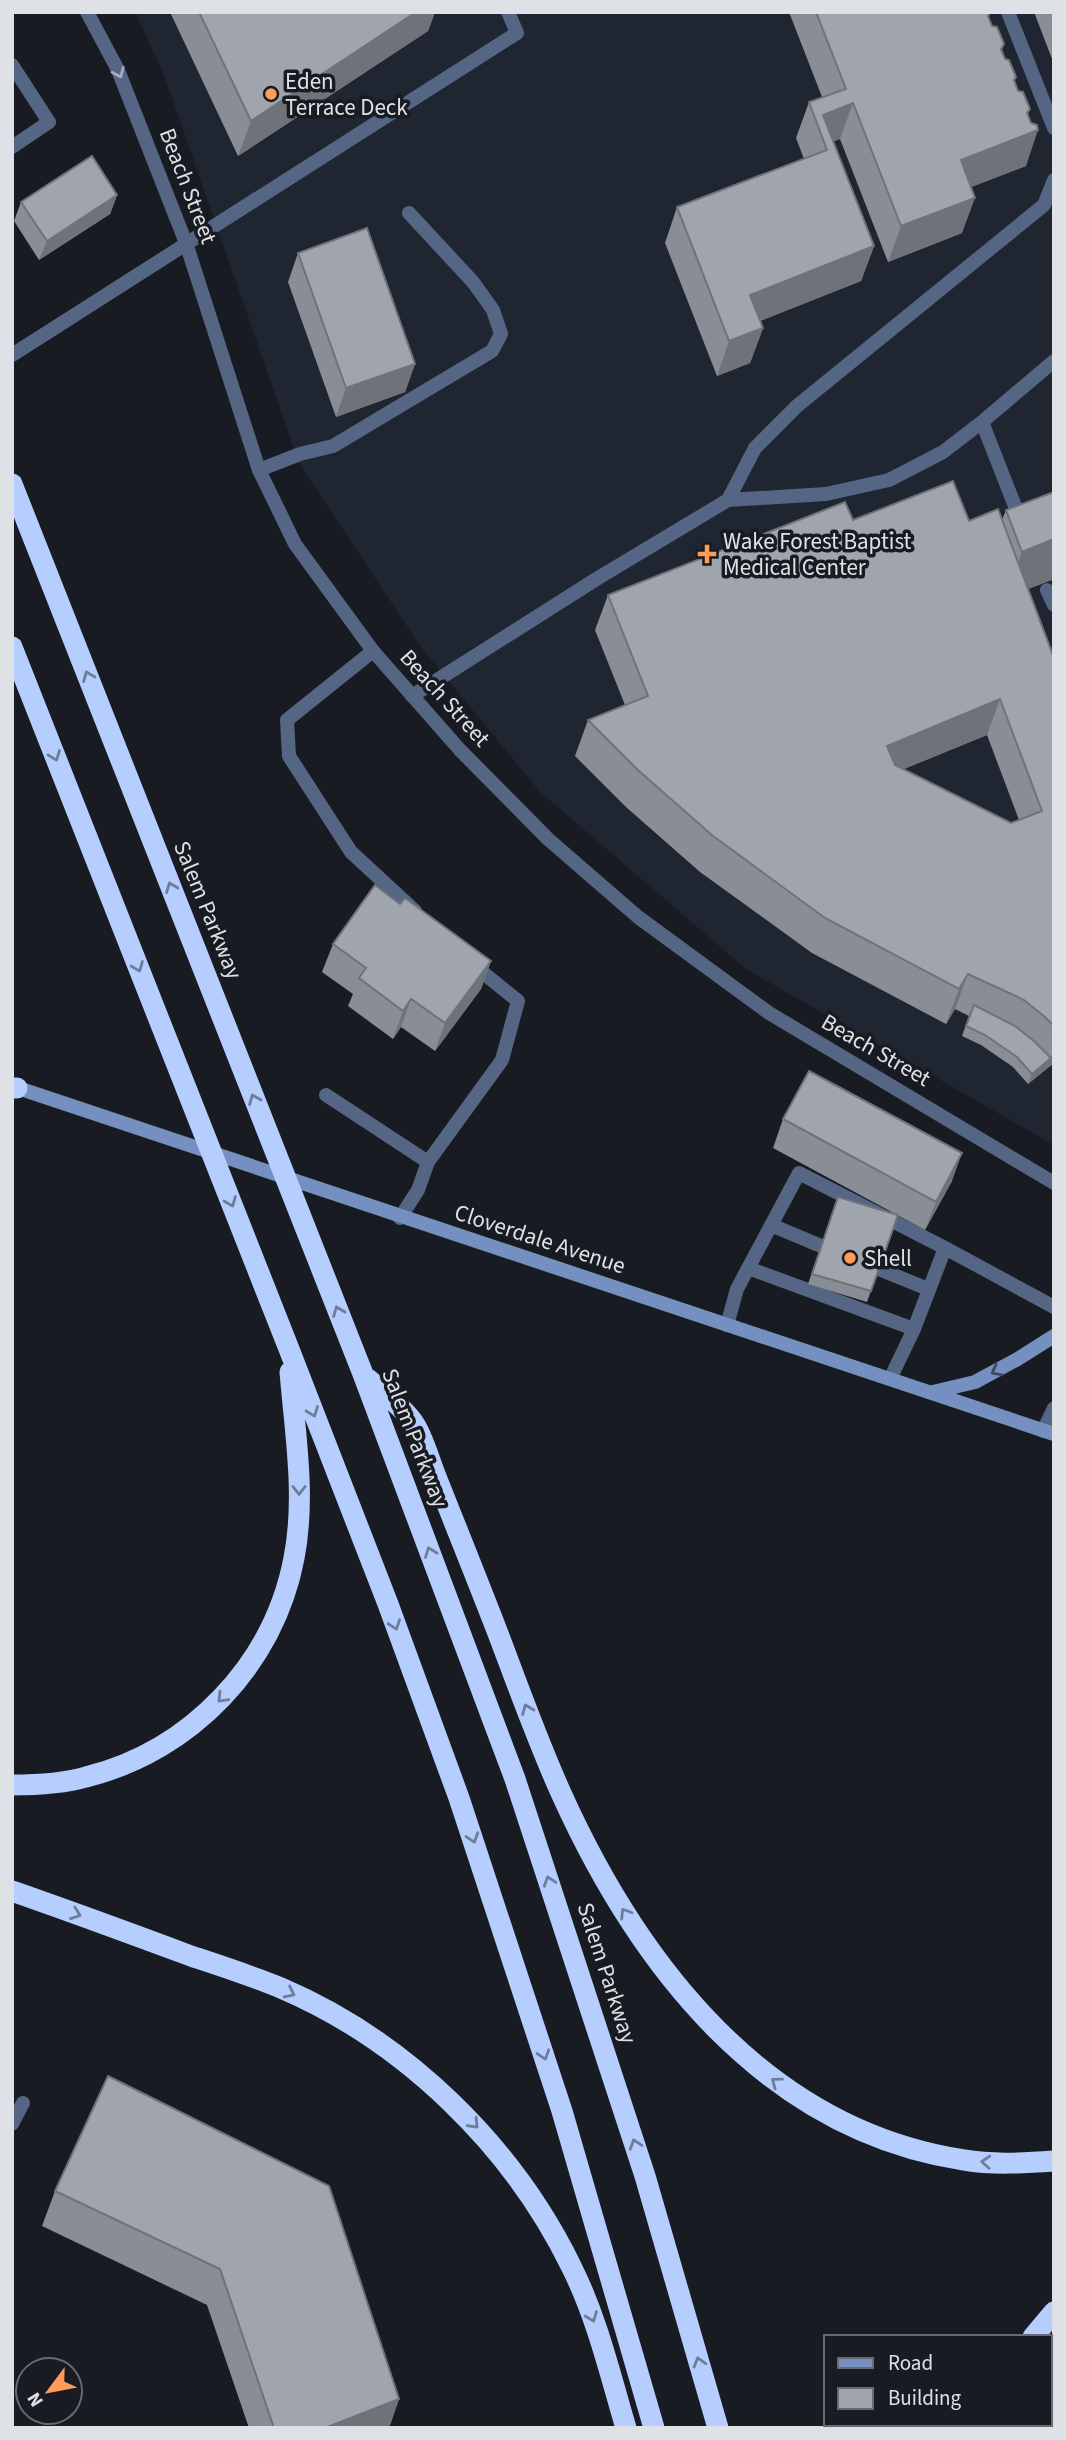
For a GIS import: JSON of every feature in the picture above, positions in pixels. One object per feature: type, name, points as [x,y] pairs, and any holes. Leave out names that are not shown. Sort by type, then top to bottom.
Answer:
[{"type":"highway","name":"Salem Parkway","points":[[12,484],[363,1374],[519,1792],[645,2176],[718,2428]]},
{"type":"highway","points":[[12,646],[289,1349],[460,1798],[562,2111],[654,2428]]},
{"type":"highway","points":[[12,1785],[47,1785],[87,1777],[125,1764],[161,1747],[195,1724],[225,1696],[251,1662],[277,1614],[295,1557],[299,1485],[289,1349]]},
{"type":"highway","points":[[363,1374],[414,1423],[562,1794],[625,1914],[657,1961],[696,2008],[735,2049],[779,2084],[824,2114],[869,2135],[916,2151],[966,2161],[1018,2164],[1054,2161]]},
{"type":"highway","points":[[12,1891],[281,1988],[344,2021],[432,2084],[474,2124],[510,2167],[572,2267],[596,2327],[626,2428]]},
{"type":"highway","points":[[1035,2335],[1054,2312]]},
{"type":"main road","name":"Cloverdale Avenue","points":[[13,1086],[1048,1432]]},
{"type":"main road","points":[[932,1393],[975,1382],[1054,1336]]},
{"type":"street","name":"Beach Street","points":[[87,12],[118,71],[186,243],[259,470],[295,544],[373,651],[460,750],[548,839],[638,917],[769,1013],[1054,1183]]},
{"type":"street","points":[[12,355],[517,33],[508,12]]},
{"type":"street","points":[[1008,12],[1054,128]]},
{"type":"street","points":[[12,65],[49,122],[12,147]]},
{"type":"street","points":[[728,500],[755,448],[797,406],[1044,205],[1054,180]]},
{"type":"street","points":[[259,470],[300,454],[333,446],[492,351],[501,334],[493,310],[473,282],[409,213]]},
{"type":"street","points":[[412,696],[598,578],[728,500],[826,494],[889,480],[943,452],[1054,361]]},
{"type":"street","points":[[982,422],[1027,538]]},
{"type":"street","points":[[1047,590],[1054,605]]},
{"type":"street","points":[[373,651],[287,720],[289,756],[351,852],[428,923]]},
{"type":"street","points":[[400,1217],[418,1190],[428,1162],[502,1060],[518,1001],[457,950]]},
{"type":"street","points":[[326,1095],[428,1162]]},
{"type":"street","points":[[727,1325],[737,1289],[799,1173],[1054,1307]]},
{"type":"street","points":[[771,1225],[821,1246]]},
{"type":"street","points":[[890,1379],[914,1329],[945,1248]]},
{"type":"street","points":[[748,1268],[914,1329]]},
{"type":"street","points":[[878,1269],[928,1289]]},
{"type":"street","points":[[1048,1432],[1054,1408]]},
{"type":"street","points":[[12,2123],[23,2103]]},
{"type":"shaded area","name":"Wake Forest Baptist Medical Center","points":[[135,12],[1054,12],[1054,1145],[746,969],[539,791],[420,646],[299,463],[164,75]]},
{"type":"building","points":[[199,12],[416,12],[251,121]]},
{"type":"building","points":[[816,12],[990,12],[988,16],[992,26],[997,27],[1004,44],[1001,49],[1016,77],[1014,80],[1018,91],[1023,92],[1030,109],[1027,113],[1031,123],[1037,125],[1038,130],[961,160],[975,198],[901,226],[853,103],[823,115],[874,246],[750,295],[763,328],[729,341],[677,207],[827,150],[809,102],[846,89]]},
{"type":"building","points":[[92,156],[117,195],[47,241],[21,202]]},
{"type":"building","points":[[367,228],[415,364],[346,388],[298,253]]},
{"type":"building","points":[[953,481],[969,521],[998,509],[1054,658],[1054,1026],[1024,1000],[968,974],[959,989],[825,918],[713,836],[639,771],[588,720],[648,696],[608,595],[845,502],[853,520]],"holes":[[[1000,699],[1042,811],[1011,823],[895,765],[887,746]]]},
{"type":"building","points":[[1054,492],[1054,539],[1022,552],[1006,510]]},
{"type":"building","points":[[375,885],[400,904],[405,898],[491,961],[445,1023],[411,999],[403,1011],[359,978],[366,968],[333,944]]},
{"type":"building","points":[[974,1005],[1015,1026],[1051,1058],[1032,1074],[1017,1057],[985,1035],[966,1026]]},
{"type":"building","points":[[809,1071],[962,1153],[936,1202],[783,1119]]},
{"type":"building","name":"Shell","points":[[838,1197],[898,1215],[871,1291],[812,1274]]},
{"type":"building","points":[[108,2076],[329,2186],[399,2399],[325,2428],[274,2428],[220,2269],[55,2191]]},
{"type":"place","name":"Eden Terrace Deck","points":[[271,94]]},
{"type":"place","name":"Wake Forest Baptist Medical Center","points":[[707,554]]},
{"type":"place","name":"Shell","points":[[850,1258]]}]
